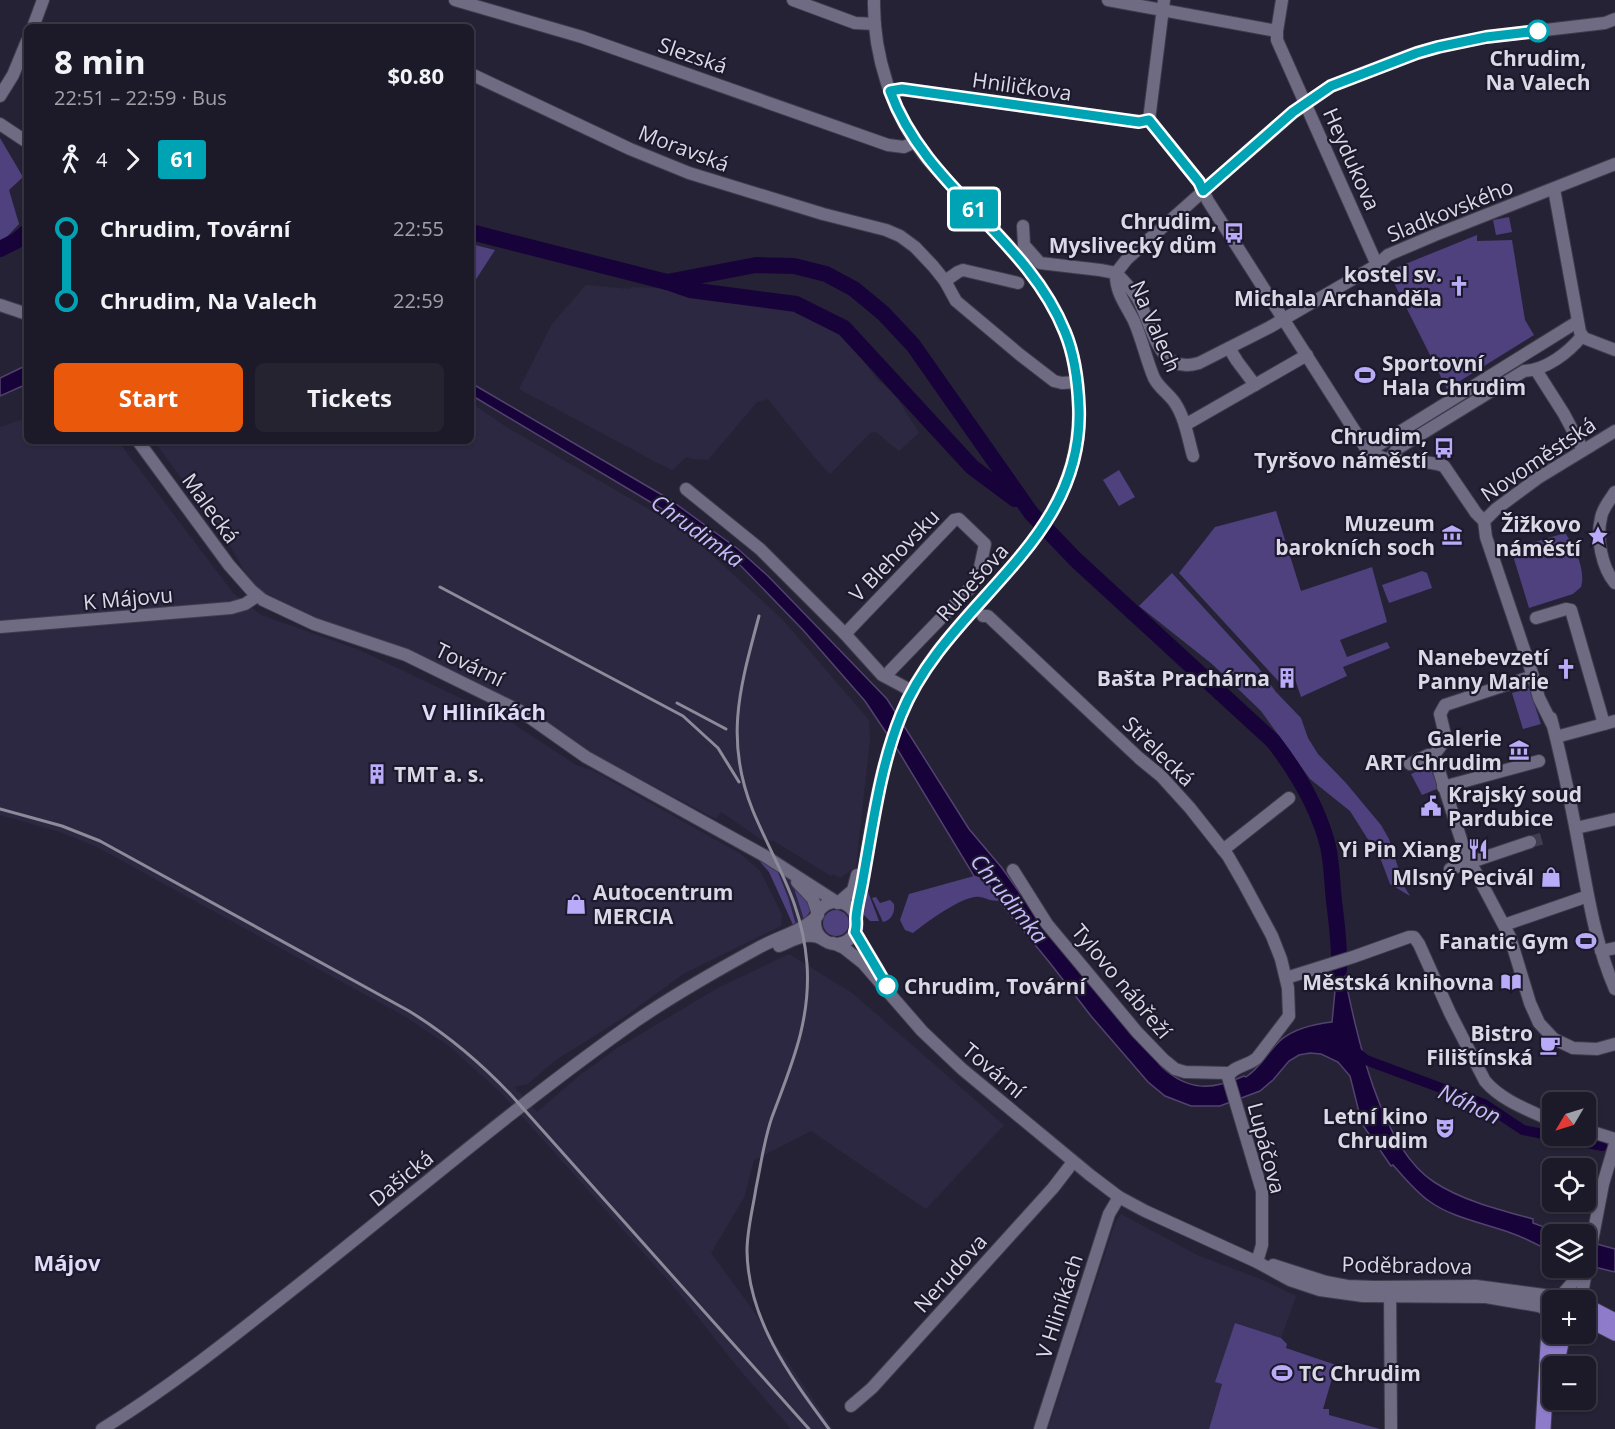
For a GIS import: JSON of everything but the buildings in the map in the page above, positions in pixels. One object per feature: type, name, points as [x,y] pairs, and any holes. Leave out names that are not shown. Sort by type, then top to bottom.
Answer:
[{"type":"main road","points":[[1596,1311],[1615,1321]]},
{"type":"main road","points":[[1596,1323],[1615,1333]]},
{"type":"main road","points":[[1543,1429],[1554,1344]]},
{"type":"main road","points":[[1551,1429],[1552,1410]]},
{"type":"street","points":[[34,24],[43,0]]},
{"type":"street","name":"Slezská","points":[[455,0],[492,5],[888,145],[901,147],[913,143]]},
{"type":"street","points":[[793,0],[855,24],[872,24]]},
{"type":"street","points":[[869,0],[876,65],[884,93],[894,116],[913,143]]},
{"type":"street","points":[[874,0],[872,24],[880,56],[897,110],[913,143]]},
{"type":"street","points":[[1108,0],[1163,5],[1277,31]]},
{"type":"street","name":"Heydukova","points":[[1282,0],[1277,31],[1278,43],[1377,265]]},
{"type":"street","points":[[1163,5],[1149,120],[1199,182],[1358,440],[1371,453],[1389,460],[1444,466],[1484,521],[1486,537],[1539,698],[1556,737],[1576,828],[1588,898],[1601,951],[1615,989]]},
{"type":"street","name":"Na Valech","points":[[1193,456],[1185,425],[1177,406],[1157,383],[1137,330],[1118,292],[1116,273],[1127,259],[1305,103],[1336,84],[1438,47],[1486,37],[1586,25],[1615,19]]},
{"type":"street","points":[[0,96],[11,81],[24,48]]},
{"type":"street","name":"Moravská","points":[[474,75],[630,149],[689,173],[823,214],[893,232],[915,247],[945,281]]},
{"type":"street","name":"Hniličkova","points":[[890,91],[902,89],[1139,122],[1149,120]]},
{"type":"street","points":[[0,124],[24,140]]},
{"type":"street","name":"Rubešova","points":[[838,903],[850,893],[856,882],[872,791],[898,713],[909,689],[927,652],[986,591],[1026,543],[1051,506],[1067,452],[1071,413],[1073,383],[1059,338],[1040,298],[1006,255],[934,176],[913,143]]},
{"type":"street","name":"Sladkovského","points":[[1178,365],[1189,366],[1199,363],[1283,320],[1377,265],[1388,255],[1615,164]]},
{"type":"street","points":[[1554,189],[1577,322],[1582,336],[1615,350]]},
{"type":"street","points":[[1023,226],[1024,245],[1040,263],[1116,273]]},
{"type":"street","points":[[1018,283],[963,270],[945,281],[956,301],[1019,354],[1054,381],[1073,383]]},
{"type":"street","name":"Na Valech","points":[[1116,273],[1138,299],[1164,355],[1178,365]]},
{"type":"street","points":[[0,305],[24,313]]},
{"type":"street","points":[[1371,453],[1377,446],[1577,322]]},
{"type":"street","points":[[1389,460],[1397,449],[1524,371],[1536,370],[1572,348],[1582,336]]},
{"type":"street","points":[[1229,348],[1256,385]]},
{"type":"street","points":[[1185,425],[1307,355]]},
{"type":"street","points":[[1536,370],[1564,414],[1583,450]]},
{"type":"street","name":"Novoměstská","points":[[1484,521],[1527,485],[1615,431]]},
{"type":"street","name":"Malecká","points":[[140,444],[229,565],[256,596]]},
{"type":"street","name":"V Blehovsku","points":[[686,489],[748,538],[882,675],[909,689]]},
{"type":"street","points":[[1615,492],[1600,519],[1601,550],[1607,571],[1615,583]]},
{"type":"street","name":"V Blehovsku","points":[[844,634],[954,520],[959,519],[985,544],[978,579],[890,671]]},
{"type":"street","name":"K Májovu","points":[[0,627],[231,609],[245,604],[256,596]]},
{"type":"street","name":"Tovární","points":[[256,596],[299,619],[413,658],[522,712],[586,757],[779,864],[838,903]]},
{"type":"street","points":[[1536,618],[1566,609],[1570,610],[1609,723],[1556,737]]},
{"type":"street","name":"Střelecká","points":[[983,616],[988,616],[1161,776],[1223,850],[1244,882],[1272,936],[1286,978],[1290,1012],[1285,1022],[1255,1060],[1232,1070],[1228,1077]]},
{"type":"street","points":[[1434,755],[1446,740],[1440,714],[1445,705],[1533,676]]},
{"type":"street","name":"Rubešova","points":[[856,918],[886,749]]},
{"type":"street","points":[[1410,764],[1428,754],[1434,755]]},
{"type":"street","points":[[1434,755],[1470,862],[1510,937],[1530,1003],[1544,1029],[1554,1040],[1573,1048],[1597,1049],[1615,1044]]},
{"type":"street","points":[[1443,787],[1539,761]]},
{"type":"street","points":[[1223,850],[1289,798]]},
{"type":"street","points":[[1576,828],[1615,819]]},
{"type":"street","points":[[1450,869],[1530,842]]},
{"type":"street","name":"Tovární","points":[[779,864],[813,899],[818,915]]},
{"type":"street","name":"Tylovo nábřeží","points":[[1013,870],[1047,924],[1137,1032],[1164,1060],[1174,1069],[1185,1072],[1228,1077]]},
{"type":"street","points":[[1504,925],[1588,898]]},
{"type":"street","points":[[838,903],[850,907],[856,918],[855,932],[847,941],[829,942],[817,929],[818,915],[826,905],[838,903]]},
{"type":"street","name":"Dašická","points":[[102,1429],[152,1397],[210,1354],[521,1106],[599,1048],[682,990],[806,924],[818,915]]},
{"type":"street","name":"Tovární","points":[[855,932],[896,1000]]},
{"type":"street","name":"Dašická","points":[[730,964],[806,935],[816,935],[829,942]]},
{"type":"street","points":[[1286,978],[1414,937],[1478,1069],[1492,1089],[1542,1116]]},
{"type":"street","name":"Tovární","points":[[829,942],[844,948],[863,963],[915,1024],[946,1055],[1073,1162]]},
{"type":"street","points":[[1601,951],[1615,948]]},
{"type":"street","name":"Lupáčova","points":[[1228,1077],[1262,1191],[1262,1250],[1257,1262]]},
{"type":"street","points":[[1596,1133],[1615,1138]]},
{"type":"street","points":[[1595,1224],[1612,1158]]},
{"type":"street","name":"Poděbradova","points":[[1073,1162],[1119,1197],[1164,1221],[1257,1262],[1290,1280],[1320,1290],[1353,1295],[1476,1286],[1542,1300]]},
{"type":"street","name":"Nerudova","points":[[851,1406],[872,1388],[1053,1188],[1073,1162]]},
{"type":"street","name":"V Hliníkách","points":[[1040,1429],[1109,1214],[1119,1197]]},
{"type":"street","points":[[1390,1291],[1391,1429]]},
{"type":"shaded area","points":[[0,138],[23,177],[9,190],[19,224],[0,244]]},
{"type":"shaded area","points":[[1509,217],[1512,232],[1496,235],[1493,220]]},
{"type":"shaded area","points":[[1477,235],[1477,241],[1512,240],[1525,320],[1534,335],[1447,389],[1388,271]]},
{"type":"shaded area","points":[[474,245],[495,250],[474,282]]},
{"type":"shaded area","points":[[586,285],[630,289],[632,287],[717,291],[774,302],[802,312],[844,338],[855,349],[878,381],[897,398],[919,433],[899,451],[876,432],[870,433],[830,474],[768,399],[757,402],[708,460],[686,457],[671,470],[519,389],[552,324]]},
{"type":"shaded area","points":[[474,405],[508,428],[691,536],[781,618],[869,720],[870,739],[856,867],[840,878],[833,874],[831,876],[774,841],[762,840],[721,812],[716,819],[574,744],[539,718],[299,614],[270,599],[252,584],[225,537],[156,444],[474,444]]},
{"type":"shaded area","points":[[24,419],[24,444],[120,444],[234,594],[261,615],[357,649],[509,721],[576,765],[592,770],[741,854],[760,871],[782,915],[781,926],[683,974],[623,1018],[554,1061],[528,1084],[514,1087],[537,1112],[580,1075],[616,1049],[716,989],[789,954],[852,993],[1004,1125],[926,1209],[811,1131],[754,1160],[744,1198],[711,1253],[750,1306],[833,1429],[791,1429],[735,1364],[680,1294],[556,1154],[500,1092],[449,1046],[406,1017],[97,847],[60,832],[0,815],[0,427]]},
{"type":"shaded area","points":[[1119,470],[1135,497],[1119,506],[1103,480]]},
{"type":"shaded area","points":[[1276,511],[1301,591],[1372,567],[1387,622],[1340,640],[1347,657],[1387,642],[1390,648],[1343,667],[1347,676],[1301,697],[1293,673],[1283,672],[1279,677],[1280,683],[1179,573],[1215,527]]},
{"type":"shaded area","points":[[1565,533],[1579,559],[1582,574],[1581,587],[1573,594],[1529,608],[1511,549]]},
{"type":"shaded area","points":[[1422,571],[1427,573],[1432,588],[1389,603],[1382,585]]},
{"type":"shaded area","points":[[1172,573],[1301,718],[1308,738],[1318,754],[1381,825],[1389,839],[1404,886],[1410,896],[1390,884],[1381,860],[1350,811],[1310,779],[1261,711],[1212,664],[1139,606]]},
{"type":"shaded area","points":[[1529,688],[1541,724],[1523,729],[1512,693]]},
{"type":"shaded area","points":[[1427,767],[1430,768],[1439,788],[1422,795],[1411,774]]},
{"type":"shaded area","points":[[756,857],[777,870],[788,897],[796,925],[794,927],[769,872]]},
{"type":"shaded area","points":[[777,870],[792,882],[804,920],[796,925]]},
{"type":"shaded area","points":[[974,876],[987,881],[999,901],[973,897],[945,910],[913,933],[905,930],[900,920],[909,894]]},
{"type":"shaded area","points":[[792,882],[806,896],[811,910],[804,920]]},
{"type":"shaded area","points":[[865,887],[879,921],[870,921],[863,914]]},
{"type":"shaded area","points":[[876,897],[880,903],[890,900],[894,904],[892,915],[886,921],[883,922],[872,898]]},
{"type":"shaded area","points":[[836,910],[845,914],[849,923],[845,932],[836,936],[827,932],[823,923],[827,914]]},
{"type":"shaded area","points":[[1121,1214],[1197,1255],[1263,1280],[1296,1296],[1281,1338],[1235,1323],[1216,1382],[1222,1384],[1209,1429],[1048,1429],[1115,1223]]},
{"type":"shaded area","points":[[1235,1323],[1281,1338],[1287,1344],[1286,1348],[1336,1365],[1323,1409],[1329,1409],[1329,1415],[1380,1429],[1209,1429],[1222,1384],[1215,1382]]},
{"type":"water","points":[[24,366],[24,385],[0,396],[0,378]]},
{"type":"water","name":"Chrudimka","points":[[474,385],[669,499],[738,549],[768,576],[887,699],[969,829],[1002,868],[1044,927],[1162,1067],[1172,1075],[1192,1085],[1201,1086],[1222,1084],[1246,1077],[1287,1035],[1306,1027],[1332,1022],[1339,949],[1351,1008],[1370,1076],[1396,1139],[1414,1164],[1445,1189],[1482,1204],[1533,1219],[1533,1223],[1542,1226],[1542,1248],[1501,1229],[1448,1212],[1424,1197],[1393,1165],[1391,1166],[1362,1124],[1350,1076],[1338,1062],[1321,1054],[1299,1055],[1289,1061],[1260,1091],[1220,1106],[1191,1106],[1165,1096],[1148,1082],[1091,1016],[999,901],[987,881],[974,876],[899,752],[865,701],[803,630],[741,566],[662,509],[474,397]]},
{"type":"water","points":[[1596,1244],[1615,1249],[1615,1272],[1596,1267]]},
{"type":"waterway","points":[[474,233],[667,282],[756,265],[794,266],[826,274],[854,289],[883,313],[913,345],[1031,513],[1075,559],[1273,741],[1290,765],[1313,804],[1328,846],[1338,936],[1339,970]]},
{"type":"waterway","points":[[0,249],[24,234]]},
{"type":"waterway","points":[[667,282],[690,290],[796,304],[844,328],[972,467],[1015,499]]},
{"type":"waterway","name":"Náhon","points":[[1356,1052],[1366,1060],[1484,1104],[1523,1130],[1602,1146]]},
{"type":"tunnel","points":[[1530,842],[1544,838]]},
{"type":"railway","points":[[440,587],[683,716],[718,748],[739,782]]},
{"type":"railway","points":[[759,616],[741,690],[737,737],[739,761],[753,811],[787,884],[800,921],[807,964],[807,985],[806,1005],[798,1043],[765,1143],[749,1227],[747,1251],[749,1276],[763,1324],[774,1346],[786,1368],[829,1429]]},
{"type":"railway","points":[[677,703],[726,729]]},
{"type":"railway","points":[[0,809],[62,826],[100,841],[409,1011],[451,1040],[512,1096],[809,1429]]},
{"type":"bus line","name":"61","points":[[887,986],[855,932],[879,790],[898,724],[916,683],[936,653],[1021,557],[1054,509],[1071,472],[1079,412],[1076,376],[1070,346],[1048,295],[1008,245],[928,160],[909,133],[890,91],[902,89],[1139,122],[1149,120],[1199,182],[1203,191],[1293,112],[1331,86],[1438,47],[1486,37],[1538,31]]},
{"type":"place","name":"Chrudim, Na Valech","points":[[1538,31]]},
{"type":"place","name":"Chrudim, Myslivecký dům","points":[[1234,233]]},
{"type":"place","name":"kostel sv. Michala Archanděla","points":[[1459,286]]},
{"type":"place","name":"Sportovní Hala Chrudim","points":[[1365,375]]},
{"type":"place","name":"Chrudim, Tyršovo náměstí","points":[[1444,448]]},
{"type":"place","name":"Muzeum barokních soch","points":[[1452,535]]},
{"type":"place","name":"Žižkovo náměstí","points":[[1598,536]]},
{"type":"place","name":"Nanebevzetí Panny Marie","points":[[1566,669]]},
{"type":"place","name":"Bašta Prachárna","points":[[1287,678]]},
{"type":"place","name":"Galerie ART Chrudim","points":[[1519,750]]},
{"type":"place","name":"TMT a. s.","points":[[377,774]]},
{"type":"place","name":"Krajský soud Pardubice","points":[[1431,806]]},
{"type":"place","name":"Yi Pin Xiang","points":[[1478,849]]},
{"type":"place","name":"Mlsný Pecivál","points":[[1551,877]]},
{"type":"place","name":"Autocentrum MERCIA","points":[[576,904]]},
{"type":"place","name":"Fanatic Gym","points":[[1586,941]]},
{"type":"place","name":"Městská knihovna","points":[[1511,982]]},
{"type":"place","name":"Chrudim, Tovární","points":[[887,986]]},
{"type":"place","name":"Bistro Filištínská","points":[[1550,1045]]},
{"type":"place","name":"Letní kino Chrudim","points":[[1445,1128]]},
{"type":"place","name":"TC Chrudim","points":[[1282,1373]]},
{"type":"district","name":"V Hliníkách","points":[[484,711]]},
{"type":"district","name":"Májov","points":[[67,1262]]}]
